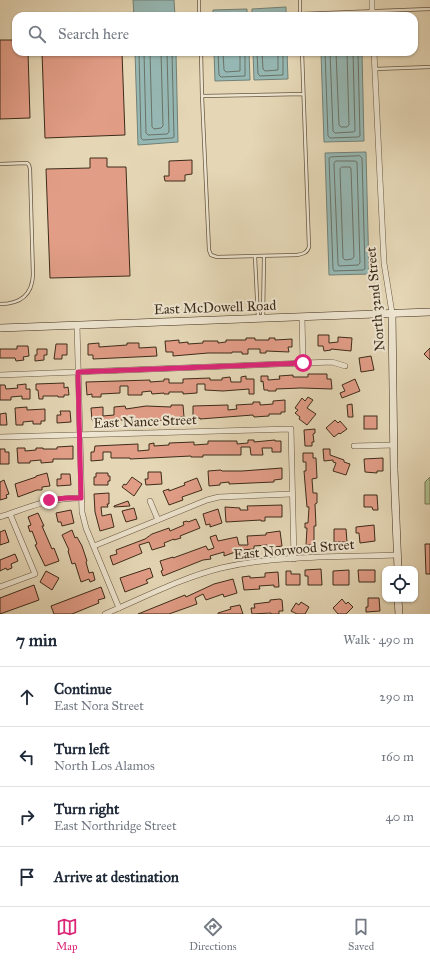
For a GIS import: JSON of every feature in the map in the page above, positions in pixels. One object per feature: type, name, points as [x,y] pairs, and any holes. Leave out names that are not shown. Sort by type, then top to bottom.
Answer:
[{"type":"main road","name":"East McDowell Road","points":[[0,328],[430,312]]},
{"type":"main road","name":"North 32nd Street","points":[[392,313],[398,566]]},
{"type":"main road","points":[[398,602],[399,614]]},
{"type":"street","points":[[372,0],[372,12]]},
{"type":"street","name":"North 32nd Street","points":[[374,56],[384,263],[392,313]]},
{"type":"street","points":[[302,317],[303,363]]},
{"type":"street","points":[[77,325],[82,512],[86,528],[119,608]]},
{"type":"street","points":[[0,375],[332,362],[345,366]]},
{"type":"street","name":"East Nance Street","points":[[0,437],[290,429],[292,494]]},
{"type":"street","points":[[354,446],[394,445]]},
{"type":"street","points":[[94,546],[219,496],[292,494],[294,558]]},
{"type":"street","points":[[0,517],[49,500],[81,498]]},
{"type":"street","points":[[150,501],[158,520]]},
{"type":"street","points":[[0,587],[35,574],[10,514]]},
{"type":"street","name":"East Norwood Street","points":[[105,614],[186,579],[220,568],[248,562],[294,558],[397,554]]},
{"type":"lane","points":[[199,0],[200,12]]},
{"type":"lane","points":[[300,0],[300,12]]},
{"type":"lane","points":[[401,12],[430,10]]},
{"type":"lane","points":[[200,56],[209,250],[212,255],[216,257],[303,254],[309,247],[302,56]]},
{"type":"lane","points":[[375,69],[430,67]]},
{"type":"lane","points":[[202,96],[303,94]]},
{"type":"lane","points":[[0,164],[27,163],[29,165],[33,275],[33,281],[30,288],[21,300],[13,303],[0,304]]},
{"type":"lane","points":[[255,256],[260,318]]},
{"type":"lane","points":[[260,318],[264,256]]},
{"type":"green space","points":[[430,477],[430,504],[425,504],[425,482]]},
{"type":"water","points":[[133,0],[174,0],[175,12],[134,12]]},
{"type":"water","points":[[286,7],[286,12],[252,12],[252,9]]},
{"type":"water","points":[[247,9],[247,12],[213,12],[213,10]]},
{"type":"water","points":[[135,56],[176,56],[178,142],[138,145]]},
{"type":"water","points":[[214,56],[249,56],[250,80],[215,81]]},
{"type":"water","points":[[253,56],[287,56],[288,79],[254,80]]},
{"type":"water","points":[[321,56],[362,56],[364,141],[324,142]]},
{"type":"water","points":[[366,152],[369,274],[329,275],[325,153]]},
{"type":"building","points":[[0,40],[12,40],[12,56],[28,56],[30,118],[0,119]]},
{"type":"building","points":[[42,56],[122,56],[125,135],[45,138]]},
{"type":"building","points":[[90,158],[107,158],[107,167],[126,167],[130,276],[50,278],[46,169],[90,168]]},
{"type":"building","points":[[192,160],[192,174],[185,175],[185,181],[165,181],[164,176],[169,176],[169,161]]},
{"type":"building","points":[[318,335],[329,335],[329,343],[338,342],[338,337],[352,338],[351,351],[331,349],[324,351],[323,346],[318,346]]},
{"type":"building","points":[[246,338],[255,338],[255,340],[269,340],[269,338],[275,338],[275,340],[292,339],[292,347],[288,347],[289,352],[266,351],[266,353],[260,353],[260,349],[248,349],[248,354],[242,354],[242,352],[232,352],[173,356],[173,352],[166,352],[165,341],[179,340],[179,343],[188,342],[188,344],[203,343],[203,341],[218,341],[218,343],[226,342],[226,340],[246,340]]},
{"type":"building","points":[[99,343],[99,347],[139,343],[139,348],[156,347],[157,356],[93,359],[93,355],[88,355],[88,344]]},
{"type":"building","points":[[56,344],[67,344],[67,355],[62,355],[62,359],[54,359]]},
{"type":"building","points":[[17,346],[28,346],[29,356],[23,357],[24,360],[16,361],[15,358],[0,358],[0,349],[17,349]]},
{"type":"building","points":[[430,348],[430,360],[424,354]]},
{"type":"building","points":[[37,349],[47,349],[47,355],[44,355],[44,360],[35,361]]},
{"type":"building","points":[[371,356],[374,370],[361,372],[359,358]]},
{"type":"building","points":[[308,374],[327,374],[327,379],[331,379],[332,389],[301,388],[276,389],[276,391],[268,391],[264,390],[263,381],[261,382],[261,376],[268,376],[268,380],[280,379],[279,376],[293,375],[293,377],[308,377]]},
{"type":"building","points":[[246,376],[246,379],[254,379],[254,394],[249,394],[249,389],[223,391],[205,390],[205,384],[197,384],[197,393],[183,394],[183,392],[169,392],[169,394],[152,394],[151,391],[142,392],[142,395],[128,395],[128,386],[120,386],[120,393],[101,394],[101,397],[92,397],[92,394],[87,395],[86,382],[150,380],[150,382],[169,379],[169,383],[183,383],[183,379],[210,378],[210,380],[222,380],[222,378],[230,377],[231,382],[241,382],[241,377]]},
{"type":"building","points":[[355,379],[360,391],[342,398],[340,393],[345,391],[342,385]]},
{"type":"building","points":[[64,383],[64,388],[68,387],[69,395],[64,395],[64,397],[43,396],[43,399],[39,399],[36,384]]},
{"type":"building","points":[[26,384],[26,389],[30,389],[30,399],[22,399],[22,396],[11,397],[11,400],[0,400],[0,385],[5,385],[6,389],[18,388],[17,385]]},
{"type":"building","points":[[308,397],[313,400],[307,408],[316,414],[307,425],[299,419],[300,417],[295,413],[298,410],[295,408],[302,398],[305,401]]},
{"type":"building","points":[[285,400],[285,412],[281,412],[281,414],[269,414],[269,416],[254,417],[253,415],[200,419],[195,418],[193,415],[193,406],[228,405],[228,410],[237,409],[236,405],[253,404],[253,402],[260,402],[260,405],[273,404],[273,401]]},
{"type":"building","points":[[352,404],[353,417],[348,417],[347,405]]},
{"type":"building","points":[[171,405],[183,405],[184,417],[179,417],[179,420],[92,420],[91,408],[103,407],[103,416],[114,415],[114,407],[125,406],[126,409],[146,406],[171,407]]},
{"type":"building","points":[[27,407],[27,410],[45,409],[45,421],[41,421],[41,424],[33,424],[33,421],[23,422],[23,425],[16,425],[15,408]]},
{"type":"building","points":[[60,411],[70,411],[71,422],[57,423],[57,415],[61,415]]},
{"type":"building","points":[[6,413],[7,425],[0,425],[0,414]]},
{"type":"building","points":[[364,416],[377,416],[377,429],[364,429]]},
{"type":"building","points":[[335,420],[338,423],[340,421],[347,429],[334,437],[326,428]]},
{"type":"building","points":[[315,429],[315,433],[313,434],[314,442],[312,442],[312,446],[305,446],[304,430]]},
{"type":"building","points":[[248,440],[254,440],[254,442],[275,440],[281,441],[281,452],[272,452],[272,448],[262,448],[263,455],[251,455],[250,447],[241,447],[241,455],[203,455],[203,457],[191,456],[130,459],[111,458],[111,452],[103,452],[103,460],[91,461],[91,452],[94,452],[95,446],[138,444],[138,451],[149,450],[149,444],[154,443],[154,446],[169,445],[169,443],[194,442],[194,445],[208,444],[208,441],[237,441],[237,444],[248,443]]},
{"type":"building","points":[[73,446],[73,459],[53,459],[53,462],[41,463],[41,460],[30,461],[30,463],[18,463],[17,448],[25,448],[25,451],[36,450],[36,448],[57,449],[57,447]]},
{"type":"building","points":[[0,449],[5,449],[5,452],[9,452],[9,464],[0,464]]},
{"type":"building","points":[[323,449],[330,449],[330,455],[350,464],[346,475],[333,471],[336,463],[333,462],[333,460],[324,461]]},
{"type":"building","points":[[303,453],[313,453],[313,458],[316,458],[317,478],[312,479],[313,493],[317,493],[317,503],[315,504],[316,526],[314,526],[314,545],[306,545],[307,528],[305,528],[305,523],[308,523],[309,507],[307,507],[304,471],[306,471],[306,462],[303,462]]},
{"type":"building","points":[[383,458],[383,471],[377,471],[377,473],[365,472],[364,459]]},
{"type":"building","points":[[282,468],[282,479],[274,480],[274,482],[229,484],[229,482],[209,486],[208,471],[242,471]]},
{"type":"building","points":[[148,472],[161,472],[162,484],[146,485],[145,479],[148,479]]},
{"type":"building","points":[[47,473],[50,486],[42,487],[42,490],[37,490],[18,497],[15,484]]},
{"type":"building","points":[[96,473],[108,473],[108,476],[110,476],[110,481],[108,481],[108,485],[94,485],[94,477],[96,477]]},
{"type":"building","points":[[61,474],[70,474],[71,485],[57,486],[57,479],[61,479]]},
{"type":"building","points":[[132,477],[142,484],[134,496],[122,487],[124,484],[126,485]]},
{"type":"building","points":[[197,478],[202,490],[182,497],[183,500],[169,505],[163,491],[169,489],[169,491],[185,485],[184,483]]},
{"type":"building","points":[[4,480],[9,494],[6,495],[7,498],[0,500],[0,482]]},
{"type":"building","points":[[109,493],[109,504],[107,504],[108,507],[101,507],[102,516],[111,514],[114,527],[100,531],[95,512],[94,494]]},
{"type":"building","points":[[364,495],[377,495],[378,510],[373,510],[372,507],[364,507]]},
{"type":"building","points":[[128,501],[130,506],[114,507],[114,506]]},
{"type":"building","points":[[282,505],[282,517],[265,517],[265,521],[226,522],[225,507],[248,510],[247,506]]},
{"type":"building","points":[[134,508],[137,519],[126,522],[122,511]]},
{"type":"building","points":[[218,509],[222,523],[210,527],[210,524],[206,525],[203,514]]},
{"type":"building","points":[[71,510],[74,523],[62,526],[61,522],[58,522],[56,513]]},
{"type":"building","points":[[38,513],[52,549],[54,548],[59,561],[45,566],[35,545],[37,544],[32,531],[30,532],[28,526],[31,525],[28,517]]},
{"type":"building","points":[[196,519],[200,528],[180,536],[181,538],[164,543],[165,546],[152,550],[149,542],[139,545],[142,553],[113,565],[110,556],[117,554],[116,550],[145,539],[152,534],[169,528],[170,531],[184,525],[183,522]]},
{"type":"building","points":[[374,525],[375,541],[360,543],[359,533],[356,533],[356,527]]},
{"type":"building","points":[[334,529],[346,529],[347,542],[334,542]]},
{"type":"building","points":[[5,530],[9,542],[0,545],[0,532]]},
{"type":"building","points":[[72,530],[75,538],[77,537],[82,546],[89,573],[93,572],[95,580],[90,582],[89,579],[81,582],[75,563],[72,564],[69,550],[62,535]]},
{"type":"building","points":[[280,531],[282,546],[268,548],[267,545],[254,546],[254,549],[241,550],[224,556],[224,552],[210,556],[211,559],[203,560],[163,576],[161,571],[163,570],[160,561],[206,546],[208,550],[214,548],[210,537],[216,535],[218,541],[237,537],[239,545],[248,545],[247,536],[266,535],[266,533]]},
{"type":"building","points":[[425,544],[430,544],[430,574],[426,574]]},
{"type":"building","points":[[15,554],[18,561],[11,564],[12,568],[7,570],[6,568],[0,571],[0,560]]},
{"type":"building","points":[[150,568],[153,577],[146,580],[148,583],[125,592],[120,578]]},
{"type":"building","points":[[321,569],[322,585],[308,585],[308,576],[305,576],[305,570]]},
{"type":"building","points":[[349,570],[349,585],[333,585],[333,571]]},
{"type":"building","points":[[358,570],[375,570],[375,582],[359,582]]},
{"type":"building","points":[[46,571],[59,578],[52,590],[40,582]]},
{"type":"building","points":[[286,571],[291,571],[291,574],[300,574],[300,585],[286,585]]},
{"type":"building","points":[[278,572],[279,587],[274,587],[274,585],[259,586],[260,589],[244,590],[242,577],[265,577],[265,573]]},
{"type":"building","points":[[233,579],[237,593],[224,597],[223,594],[206,600],[203,594],[195,598],[197,604],[169,614],[138,614],[185,595],[186,597],[214,584]]},
{"type":"building","points":[[34,585],[39,600],[0,614],[0,598]]},
{"type":"building","points":[[101,587],[105,598],[98,600],[99,603],[72,614],[54,614],[51,606]]},
{"type":"building","points":[[368,598],[379,598],[380,611],[366,612],[366,607],[368,607]]},
{"type":"building","points":[[280,599],[282,600],[283,611],[279,611],[279,614],[252,614],[251,608],[255,608],[254,604]]},
{"type":"building","points":[[342,599],[346,604],[348,602],[353,607],[346,614],[338,614],[333,608]]},
{"type":"building","points":[[301,602],[309,607],[305,614],[297,614],[291,611],[296,603],[299,605]]},
{"type":"building","points":[[240,605],[243,614],[218,614],[231,609],[230,607]]},
{"type":"route","points":[[49,500],[81,498],[78,372],[303,363]]}]
